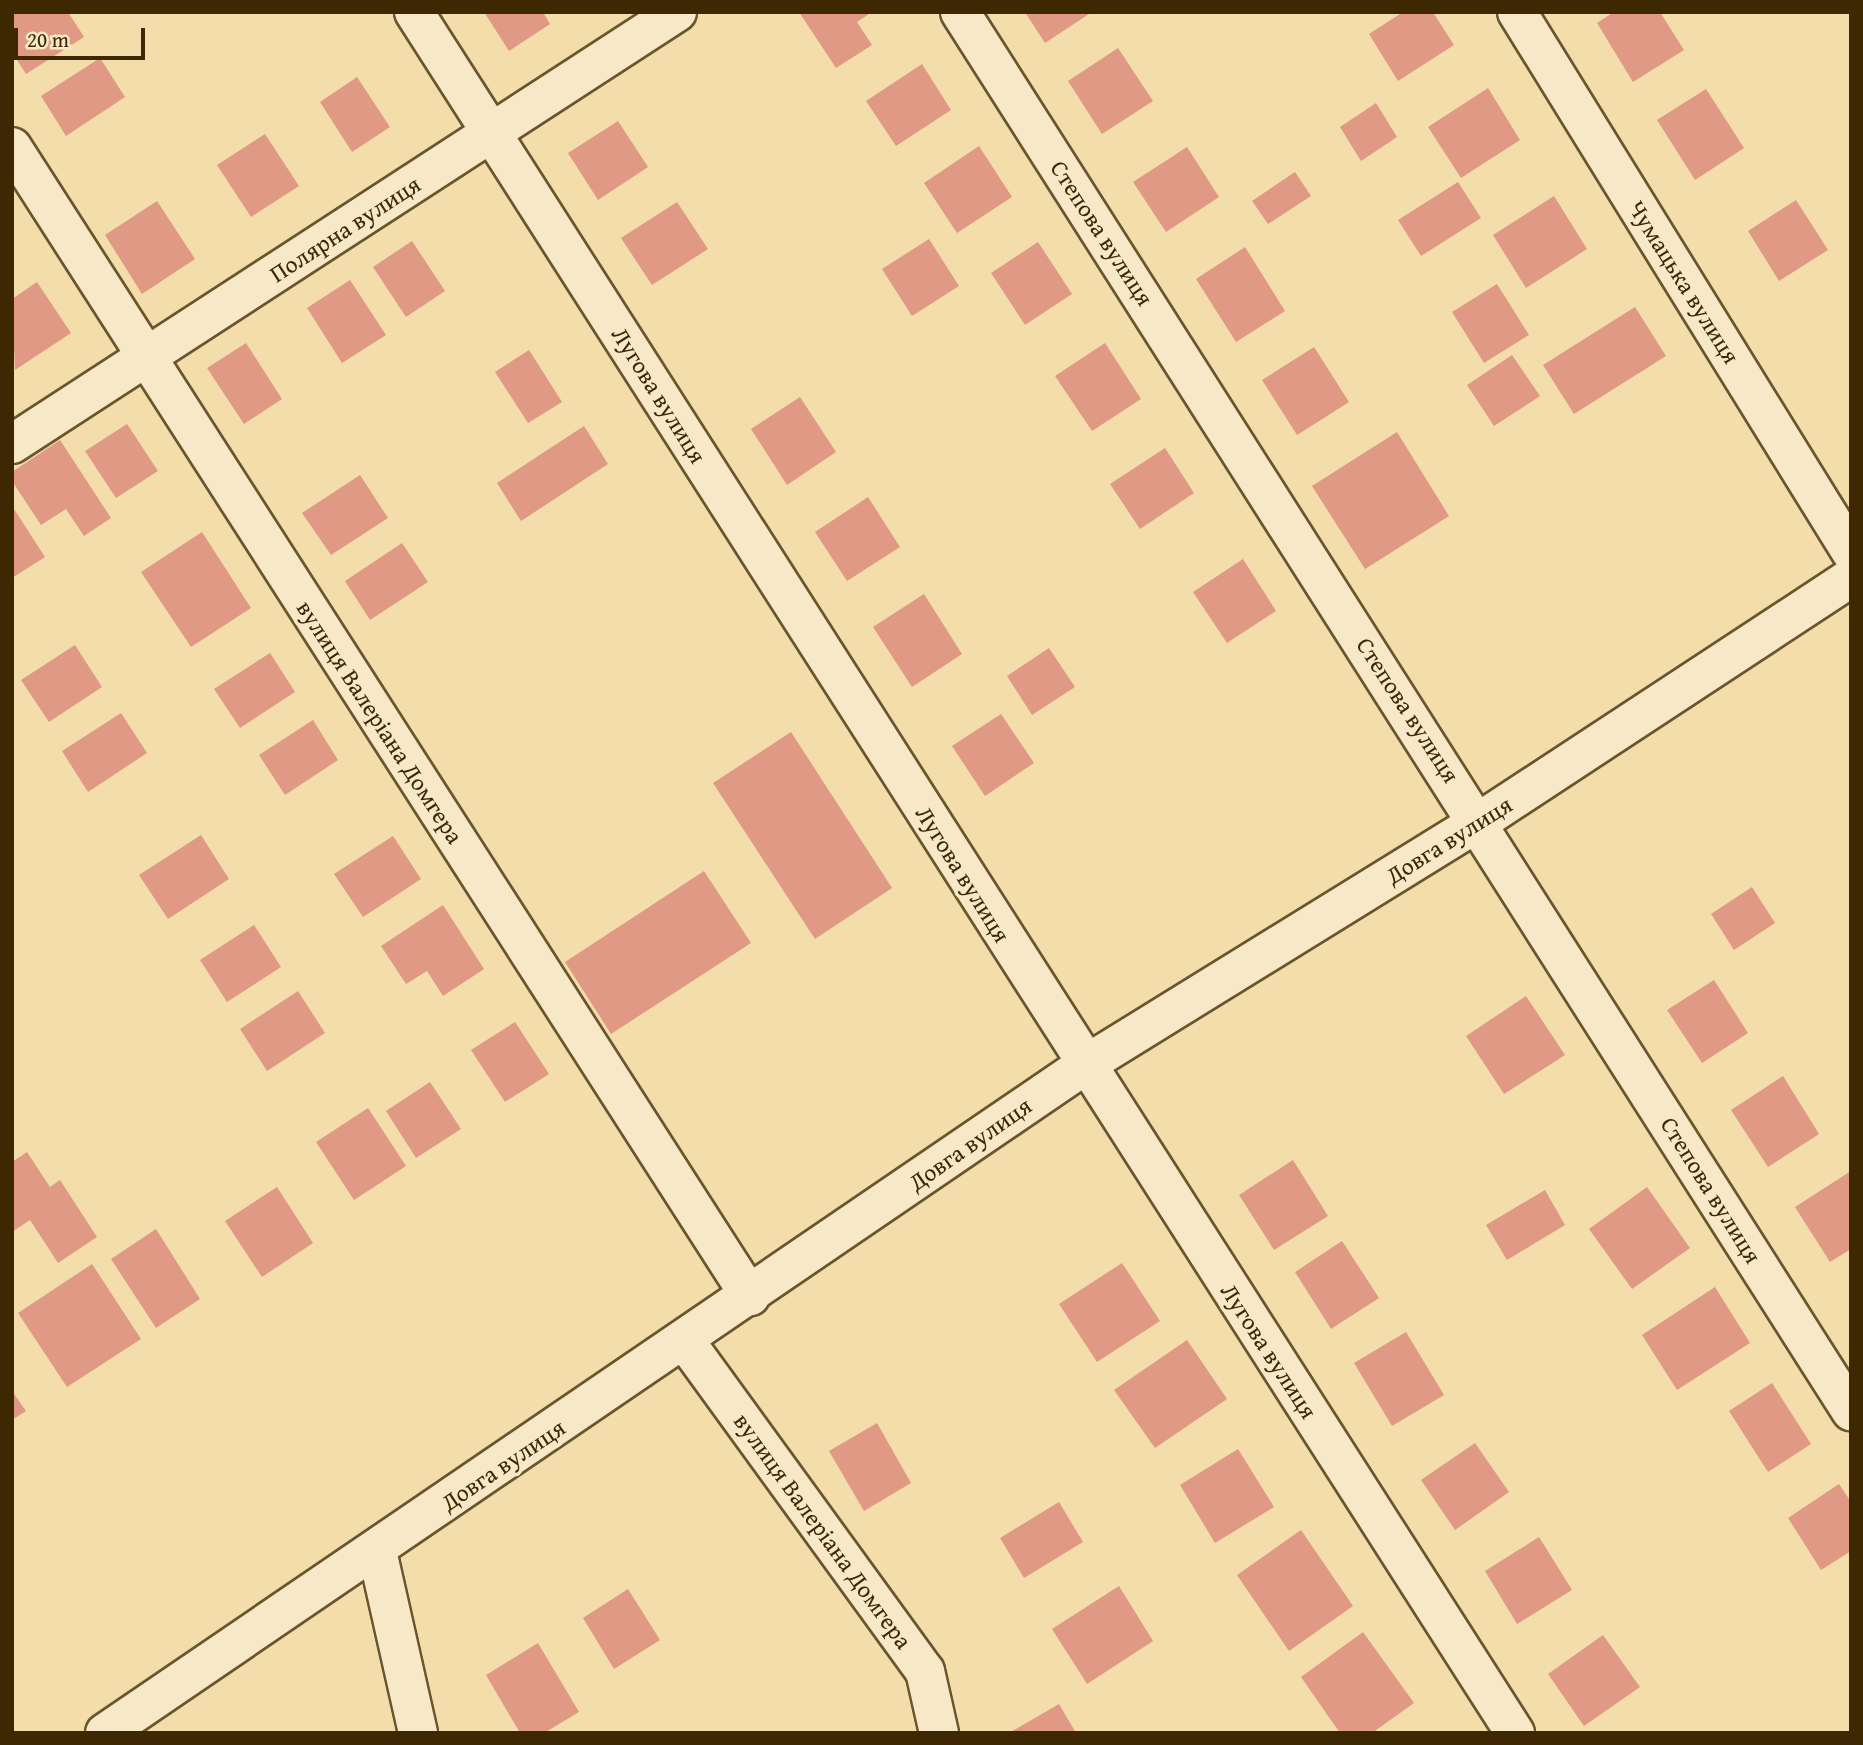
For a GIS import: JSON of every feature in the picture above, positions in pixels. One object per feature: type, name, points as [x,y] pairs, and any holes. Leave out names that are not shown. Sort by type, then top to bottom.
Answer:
[{"type":"street","name":"Лугова вулиця","points":[[414,12],[1085,1065],[1515,1733]]},
{"type":"street","name":"Полярна вулиця","points":[[12,444],[677,12]]},
{"type":"street","name":"Степова вулиця","points":[[960,12],[1479,822],[1851,1412]]},
{"type":"street","name":"Чумацька вулиця","points":[[1517,12],[1851,552]]},
{"type":"street","name":"вулиця Валеріана Домгера","points":[[12,147],[750,1296]]},
{"type":"street","name":"Довга вулиця","points":[[105,1733],[377,1551],[1085,1065],[1479,822],[1851,578]]},
{"type":"street","name":"вулиця Валеріана Домгера","points":[[685,1341],[925,1671],[939,1733]]},
{"type":"street","points":[[377,1551],[418,1733]]},
{"type":"street","points":[[925,1671],[964,1733]]},
{"type":"building","points":[[17,12],[68,12],[84,37],[26,74],[12,52],[12,16]]},
{"type":"building","points":[[484,12],[543,12],[550,24],[509,51]]},
{"type":"building","points":[[799,12],[872,12],[857,22],[872,45],[836,68]]},
{"type":"building","points":[[1025,12],[1092,12],[1045,43]]},
{"type":"building","points":[[1403,12],[1433,12],[1454,45],[1398,81],[1369,34]]},
{"type":"building","points":[[1614,12],[1660,12],[1684,50],[1633,82],[1597,23]]},
{"type":"building","points":[[1118,48],[1153,101],[1102,134],[1068,81]]},
{"type":"building","points":[[100,58],[125,97],[66,136],[41,96]]},
{"type":"building","points":[[922,64],[951,110],[896,146],[866,101]]},
{"type":"building","points":[[357,77],[390,127],[352,152],[320,102]]},
{"type":"building","points":[[1488,88],[1520,140],[1461,178],[1428,127]]},
{"type":"building","points":[[1706,89],[1744,148],[1695,180],[1657,120]]},
{"type":"building","points":[[1376,103],[1397,137],[1361,161],[1340,127]]},
{"type":"building","points":[[618,121],[648,167],[598,200],[568,153]]},
{"type":"building","points":[[265,134],[299,186],[251,217],[217,165]]},
{"type":"building","points":[[979,146],[1012,197],[957,233],[924,183]]},
{"type":"building","points":[[1187,147],[1219,197],[1166,232],[1133,182]]},
{"type":"building","points":[[1295,172],[1311,196],[1268,224],[1252,201]]},
{"type":"building","points":[[1458,182],[1481,218],[1421,256],[1398,220]]},
{"type":"building","points":[[1554,196],[1587,249],[1526,288],[1493,235]]},
{"type":"building","points":[[1796,200],[1828,250],[1779,281],[1748,231]]},
{"type":"building","points":[[157,201],[195,259],[142,294],[105,235]]},
{"type":"building","points":[[677,202],[708,249],[652,285],[621,238]]},
{"type":"building","points":[[929,239],[959,286],[912,316],[882,269]]},
{"type":"building","points":[[412,241],[445,291],[406,317],[373,267]]},
{"type":"building","points":[[1038,242],[1072,294],[1025,325],[991,273]]},
{"type":"building","points":[[1245,247],[1285,311],[1236,342],[1196,279]]},
{"type":"building","points":[[350,280],[386,335],[342,363],[307,308]]},
{"type":"building","points":[[37,282],[71,333],[15,370],[12,299]]},
{"type":"building","points":[[1497,284],[1529,335],[1484,363],[1452,312]]},
{"type":"building","points":[[1635,307],[1666,356],[1574,414],[1543,365]]},
{"type":"building","points":[[246,343],[282,399],[244,424],[207,368]]},
{"type":"building","points":[[1105,343],[1141,399],[1092,431],[1055,376]]},
{"type":"building","points":[[1314,347],[1349,402],[1297,435],[1262,380]]},
{"type":"building","points":[[529,350],[562,402],[528,423],[495,372]]},
{"type":"building","points":[[1512,355],[1540,396],[1494,426],[1467,385]]},
{"type":"building","points":[[800,397],[836,452],[787,485],[751,429]]},
{"type":"building","points":[[127,424],[158,471],[116,498],[85,451]]},
{"type":"building","points":[[584,426],[608,464],[521,521],[497,483]]},
{"type":"building","points":[[1397,432],[1449,516],[1365,569],[1312,486]]},
{"type":"building","points":[[60,440],[111,518],[84,536],[66,509],[41,525],[12,481],[12,472]]},
{"type":"building","points":[[1165,448],[1194,493],[1140,529],[1110,484]]},
{"type":"building","points":[[360,475],[388,518],[331,555],[302,513]]},
{"type":"building","points":[[868,497],[900,547],[847,581],[815,532]]},
{"type":"building","points":[[12,506],[45,557],[12,578]]},
{"type":"building","points":[[202,532],[251,608],[191,647],[141,572]]},
{"type":"building","points":[[402,543],[428,582],[370,620],[345,581]]},
{"type":"building","points":[[1243,559],[1276,611],[1227,643],[1193,592]]},
{"type":"building","points":[[924,594],[962,654],[912,687],[873,627]]},
{"type":"building","points":[[75,645],[102,687],[49,722],[21,680]]},
{"type":"building","points":[[1049,648],[1075,687],[1032,715],[1007,676]]},
{"type":"building","points":[[270,653],[295,692],[240,728],[214,689]]},
{"type":"building","points":[[121,713],[147,753],[88,792],[62,751]]},
{"type":"building","points":[[1001,714],[1034,763],[985,796],[952,746]]},
{"type":"building","points":[[313,720],[338,760],[285,795],[259,755]]},
{"type":"building","points":[[791,732],[892,888],[815,939],[713,783]]},
{"type":"building","points":[[201,835],[229,879],[168,919],[139,875]]},
{"type":"building","points":[[393,836],[421,879],[363,917],[334,874]]},
{"type":"building","points":[[704,871],[751,943],[611,1034],[565,962]]},
{"type":"building","points":[[1752,887],[1775,923],[1734,950],[1711,914]]},
{"type":"building","points":[[443,905],[484,969],[443,996],[427,971],[406,984],[381,946]]},
{"type":"building","points":[[254,925],[281,967],[227,1002],[200,960]]},
{"type":"building","points":[[1714,980],[1748,1033],[1702,1063],[1667,1010]]},
{"type":"building","points":[[298,991],[325,1033],[267,1071],[240,1029]]},
{"type":"building","points":[[1526,996],[1565,1055],[1504,1094],[1466,1036]]},
{"type":"building","points":[[515,1022],[549,1074],[505,1102],[471,1050]]},
{"type":"building","points":[[1783,1076],[1819,1134],[1768,1167],[1731,1110]]},
{"type":"building","points":[[430,1082],[461,1129],[416,1158],[386,1111]]},
{"type":"building","points":[[368,1108],[406,1166],[354,1200],[316,1142]]},
{"type":"building","points":[[27,1152],[50,1187],[60,1180],[97,1237],[58,1263],[30,1220],[12,1232],[12,1162]]},
{"type":"building","points":[[1293,1160],[1328,1216],[1274,1250],[1239,1195]]},
{"type":"building","points":[[1851,1171],[1851,1249],[1830,1262],[1795,1207]]},
{"type":"building","points":[[277,1187],[313,1243],[262,1277],[225,1221]]},
{"type":"building","points":[[1647,1187],[1690,1248],[1632,1289],[1589,1229]]},
{"type":"building","points":[[1545,1190],[1565,1225],[1507,1260],[1486,1225]]},
{"type":"building","points":[[156,1229],[200,1299],[156,1328],[111,1259]]},
{"type":"building","points":[[1342,1241],[1379,1298],[1331,1329],[1295,1272]]},
{"type":"building","points":[[1122,1263],[1160,1321],[1097,1362],[1059,1304]]},
{"type":"building","points":[[92,1264],[141,1339],[67,1387],[18,1313]]},
{"type":"building","points":[[1715,1287],[1750,1343],[1677,1390],[1642,1335]]},
{"type":"building","points":[[1406,1332],[1444,1395],[1392,1426],[1354,1363]]},
{"type":"building","points":[[1187,1340],[1227,1399],[1155,1448],[1114,1390]]},
{"type":"building","points":[[1772,1383],[1811,1444],[1768,1472],[1729,1411]]},
{"type":"building","points":[[12,1391],[26,1411],[12,1420]]},
{"type":"building","points":[[877,1423],[911,1483],[864,1511],[829,1451]]},
{"type":"building","points":[[1475,1443],[1509,1492],[1455,1530],[1421,1480]]},
{"type":"building","points":[[1238,1449],[1274,1507],[1215,1543],[1180,1485]]},
{"type":"building","points":[[1839,1484],[1851,1502],[1851,1551],[1821,1570],[1788,1518]]},
{"type":"building","points":[[1059,1502],[1083,1542],[1024,1578],[1000,1538]]},
{"type":"building","points":[[1301,1530],[1353,1606],[1289,1651],[1237,1575]]},
{"type":"building","points":[[1539,1537],[1572,1590],[1517,1624],[1485,1571]]},
{"type":"building","points":[[1119,1586],[1153,1641],[1087,1684],[1052,1629]]},
{"type":"building","points":[[628,1589],[660,1640],[614,1669],[583,1618]]},
{"type":"building","points":[[1363,1632],[1414,1703],[1372,1733],[1340,1733],[1301,1677]]},
{"type":"building","points":[[1603,1635],[1640,1687],[1584,1726],[1548,1674]]},
{"type":"building","points":[[538,1643],[579,1712],[544,1733],[520,1733],[486,1675]]},
{"type":"building","points":[[1059,1704],[1076,1733],[1009,1733]]}]
